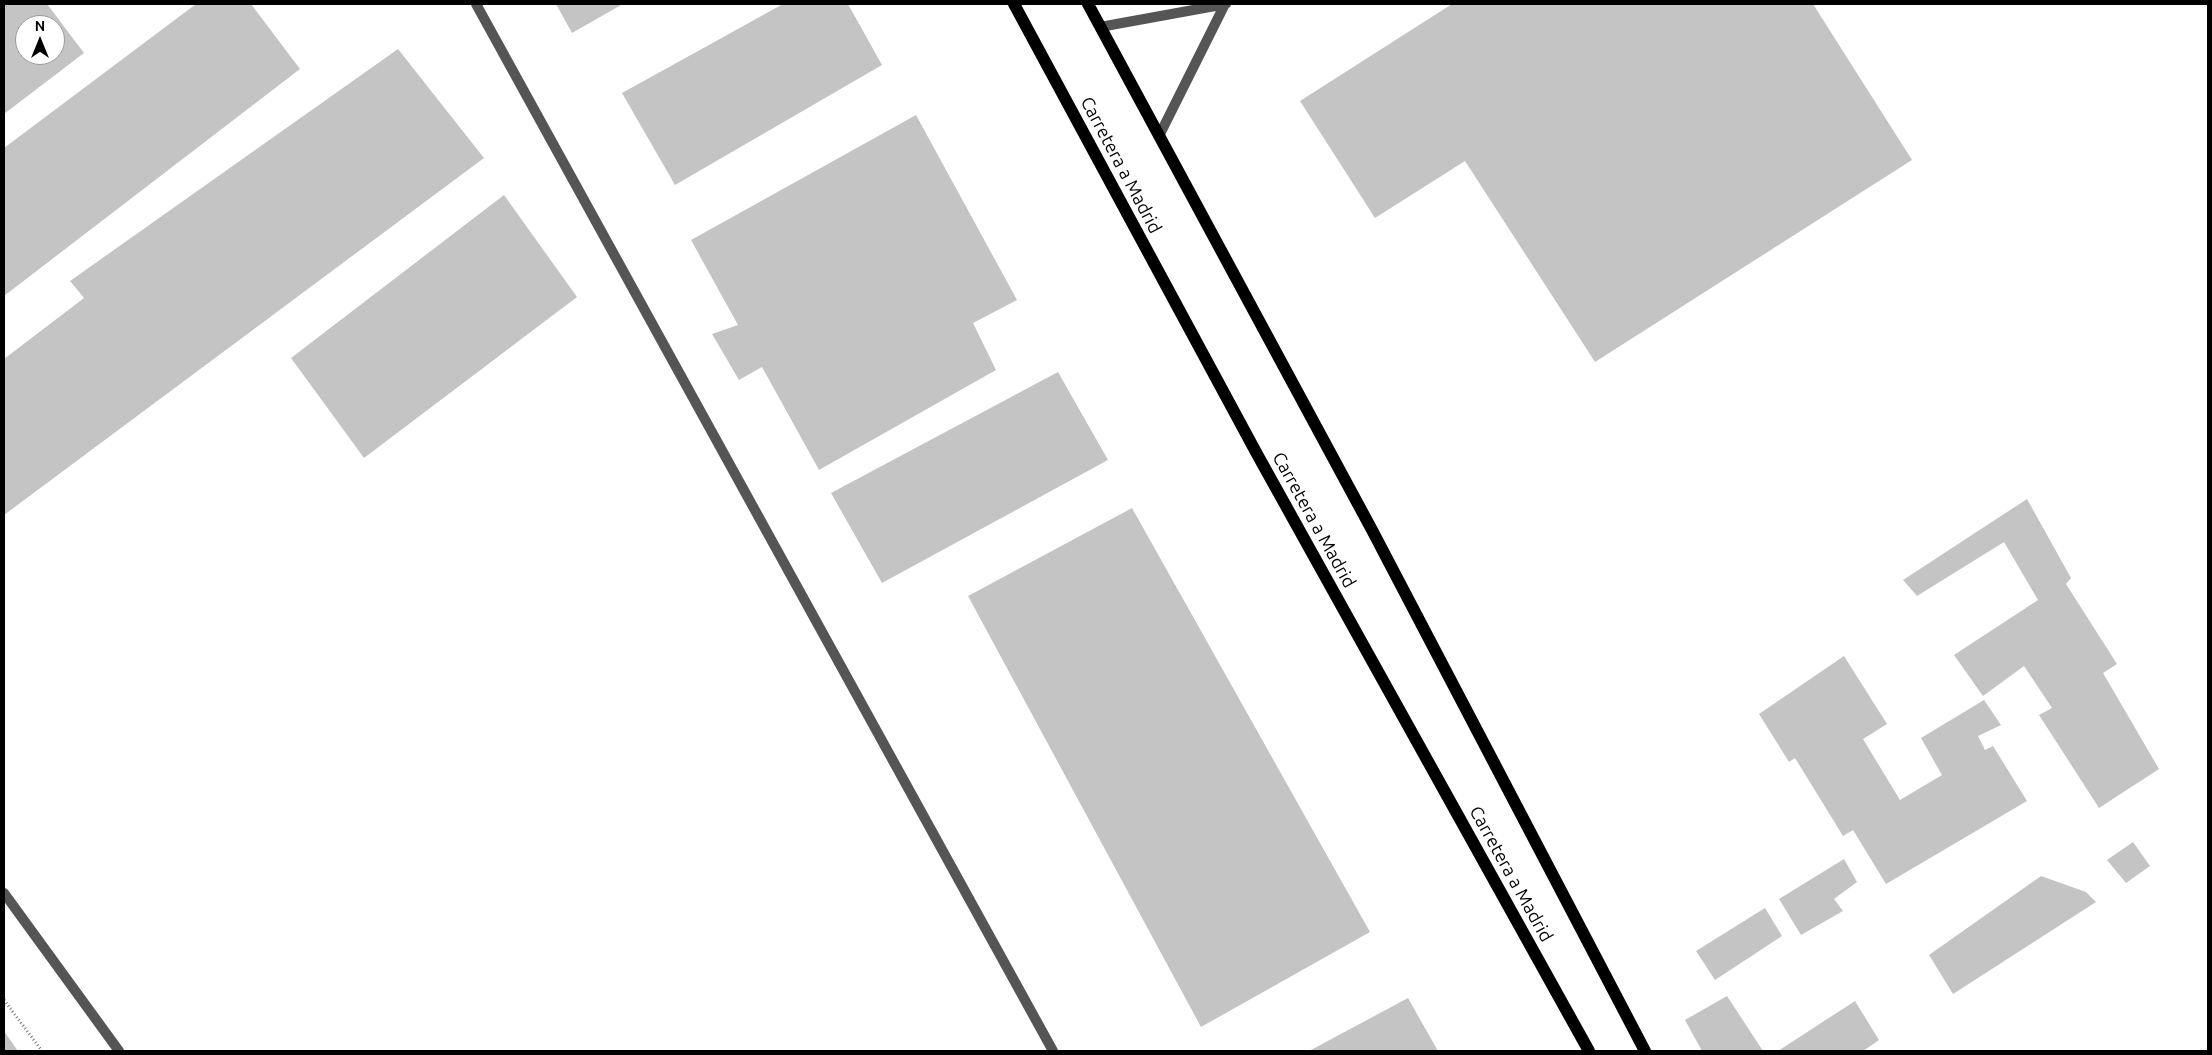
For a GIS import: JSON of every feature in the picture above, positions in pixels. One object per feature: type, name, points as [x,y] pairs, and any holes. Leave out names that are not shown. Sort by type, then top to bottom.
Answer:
[{"type":"main road","name":"Carretera a Madrid","points":[[1014,4],[1257,454],[1589,1051]]},
{"type":"main road","name":"Carretera a Madrid","points":[[1088,4],[1372,530],[1645,1051]]},
{"type":"street","points":[[476,4],[1053,1051]]},
{"type":"street","points":[[1100,27],[1225,4]]},
{"type":"street","points":[[1159,136],[1225,4]]},
{"type":"street","points":[[4,893],[120,1051]]},
{"type":"path","points":[[4,1000],[42,1051]]},
{"type":"building","points":[[4,4],[47,4],[55,15],[15,15],[15,65],[65,65],[65,28],[84,53],[4,114]]},
{"type":"building","points":[[196,4],[251,4],[300,69],[4,296],[4,148]]},
{"type":"building","points":[[556,4],[623,4],[572,33]]},
{"type":"building","points":[[783,4],[848,4],[882,65],[675,185],[622,93]]},
{"type":"building","points":[[1452,4],[1813,4],[1912,160],[1595,362],[1465,161],[1375,218],[1300,101]]},
{"type":"building","points":[[398,49],[484,158],[4,515],[4,359],[84,298],[70,281]]},
{"type":"building","points":[[916,115],[1017,300],[973,323],[996,370],[819,470],[762,367],[739,380],[712,334],[738,325],[691,240]]},
{"type":"building","points":[[504,195],[577,297],[364,458],[291,358]]},
{"type":"building","points":[[1058,372],[1108,460],[882,583],[831,493]]},
{"type":"building","points":[[2027,499],[2071,578],[2066,584],[2117,664],[2103,673],[2159,769],[2099,808],[2039,715],[2052,708],[2024,666],[1983,696],[1954,655],[2038,600],[2004,542],[1917,596],[1903,580]]},
{"type":"building","points":[[1132,508],[1370,932],[1201,1027],[968,596]]},
{"type":"building","points":[[1844,656],[1887,724],[1863,739],[1900,800],[1942,775],[1921,738],[1984,700],[2001,725],[1978,736],[1985,750],[1993,746],[2027,801],[1886,884],[1853,830],[1843,836],[1795,758],[1789,762],[1759,714]]},
{"type":"building","points":[[2133,842],[2150,866],[2126,883],[2107,860]]},
{"type":"building","points":[[1844,859],[1857,882],[1834,899],[1843,911],[1801,935],[1779,899]]},
{"type":"building","points":[[2041,876],[2086,892],[2096,902],[1953,994],[1929,955]]},
{"type":"building","points":[[1765,908],[1782,936],[1715,980],[1696,951]]},
{"type":"building","points":[[1727,996],[1763,1051],[1702,1051],[1685,1020]]},
{"type":"building","points":[[1408,998],[1438,1051],[1309,1051]]},
{"type":"building","points":[[1855,1001],[1879,1040],[1863,1051],[1778,1051]]},
{"type":"building","points":[[4,1031],[18,1051],[4,1051]]}]
